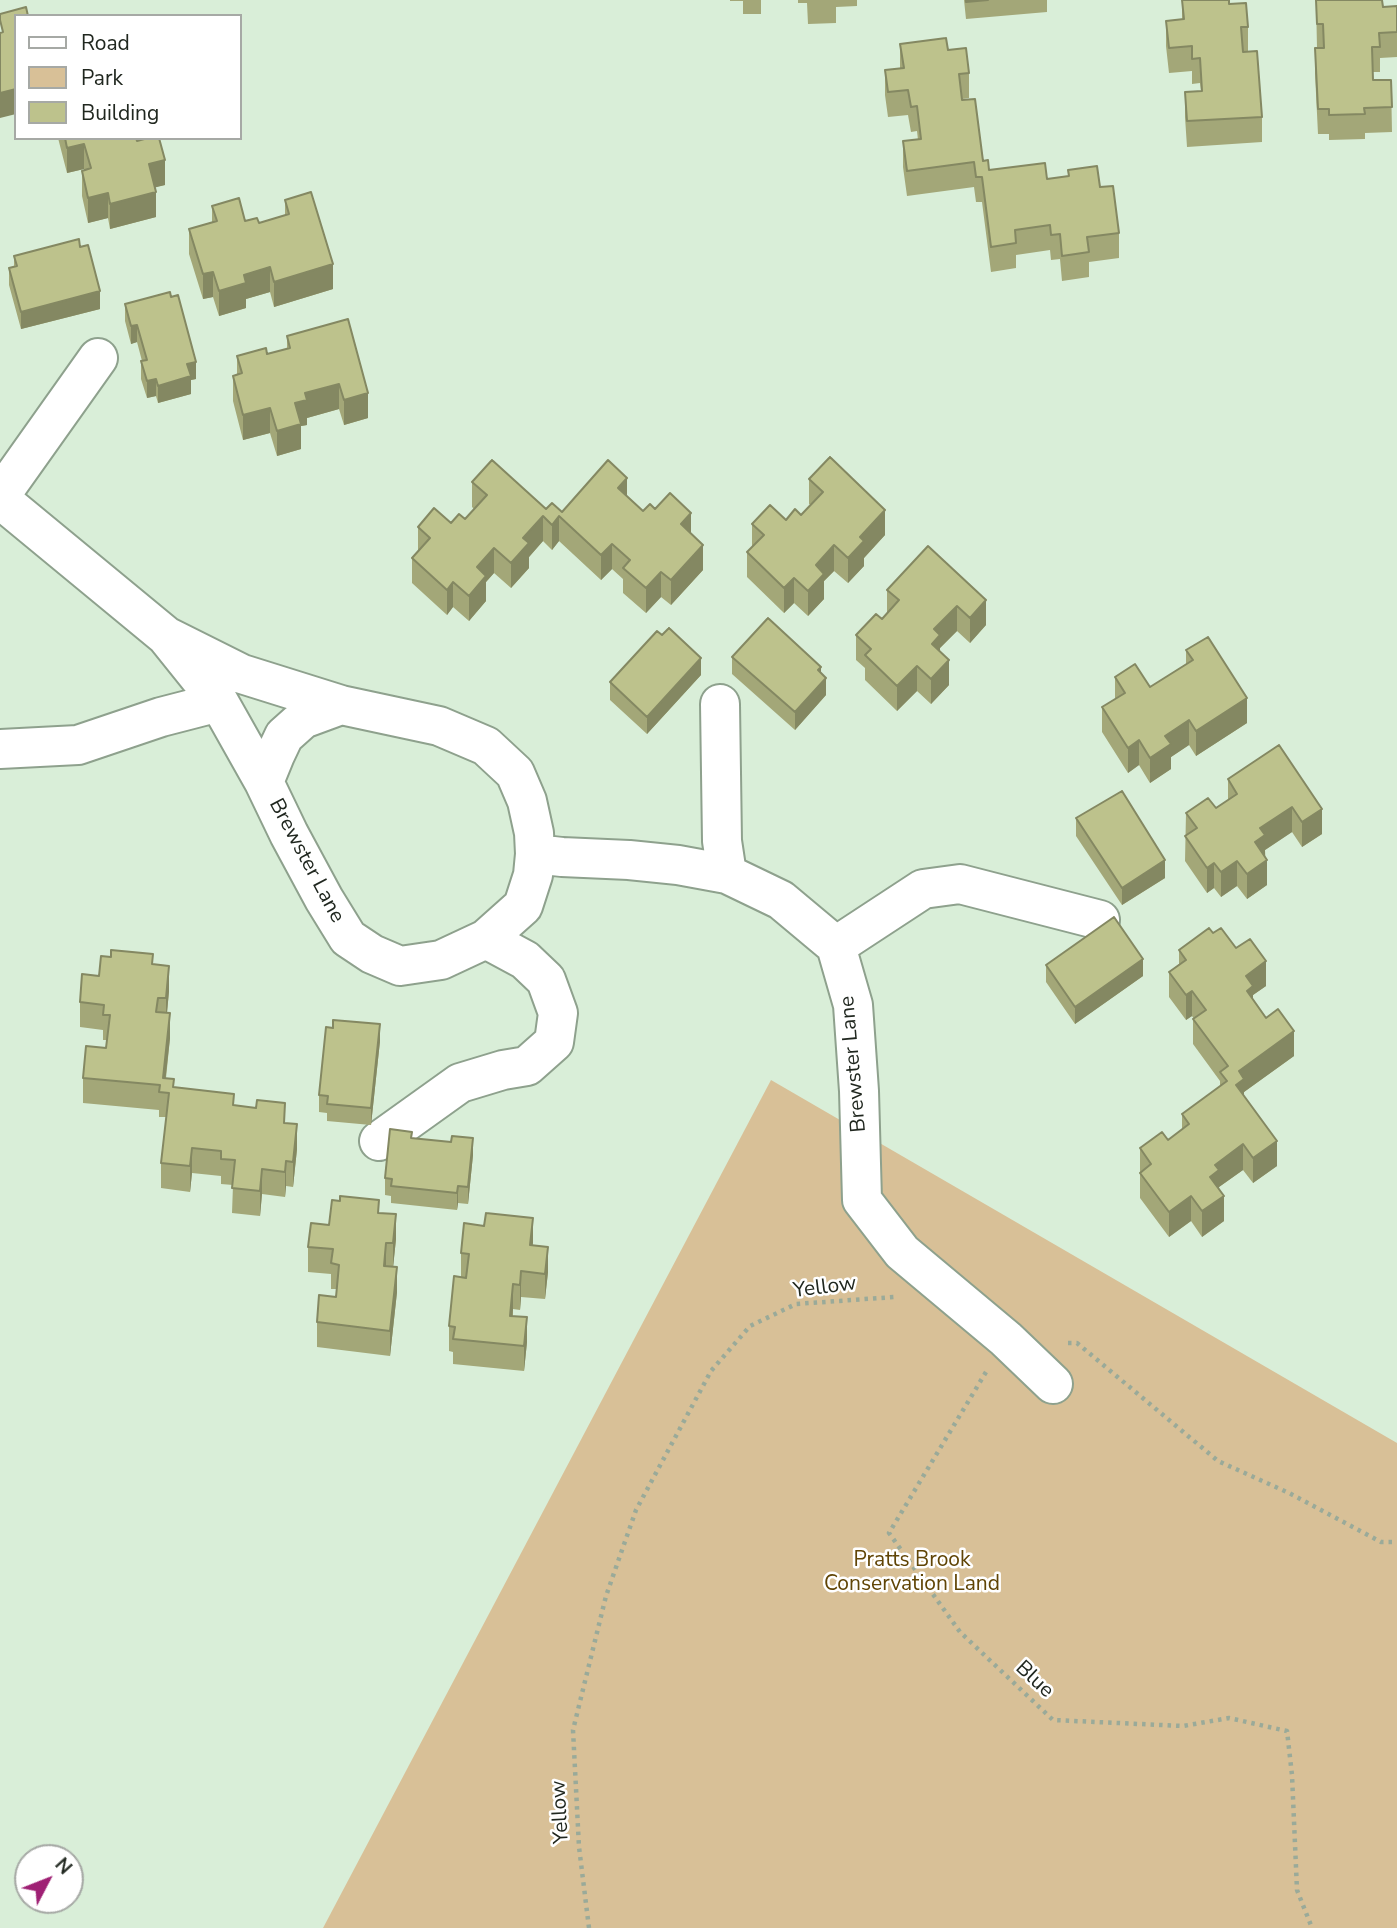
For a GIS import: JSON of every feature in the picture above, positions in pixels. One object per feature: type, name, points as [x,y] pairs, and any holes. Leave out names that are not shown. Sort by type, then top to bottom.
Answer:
[{"type":"street","points":[[0,497],[98,358]]},
{"type":"street","name":"Brewster Lane","points":[[0,497],[166,636],[219,702],[324,899],[348,938],[372,954],[400,966],[441,960],[485,939],[523,906],[533,875],[535,854],[534,833],[527,801],[515,773],[486,746],[439,726],[341,705],[242,674],[166,636]]},
{"type":"street","points":[[0,749],[78,745],[161,717],[219,702]]},
{"type":"street","points":[[720,704],[722,841],[727,874]]},
{"type":"street","name":"Brewster Lane","points":[[264,782],[284,737],[303,719],[341,705]]},
{"type":"street","points":[[535,854],[654,862],[727,874],[781,900],[836,946],[923,889],[960,884],[1100,920]]},
{"type":"street","points":[[379,1142],[460,1083],[527,1066],[554,1042],[558,1013],[546,980],[525,960],[485,939]]},
{"type":"street","name":"Brewster Lane","points":[[836,946],[853,1005],[862,1200],[902,1252],[1006,1339],[1053,1384]]},
{"type":"path","name":"Yellow","points":[[589,1928],[579,1847],[573,1730],[606,1596],[636,1510],[710,1371],[750,1326],[796,1304],[897,1297]]},
{"type":"path","name":"Blue","points":[[1006,1339],[889,1533],[960,1632],[1053,1720],[1182,1726],[1229,1718],[1287,1731],[1292,1775],[1297,1890],[1312,1928]]},
{"type":"path","points":[[1065,1342],[1077,1343],[1218,1461],[1289,1493],[1381,1542],[1397,1542]]},
{"type":"green space","name":"Pratts Brook Conservation Land","points":[[771,1080],[1397,1443],[1397,1928],[323,1928]]},
{"type":"building","points":[[1182,0],[1229,0],[1229,4],[1246,3],[1248,27],[1241,27],[1243,52],[1257,51],[1262,117],[1187,121],[1185,92],[1202,91],[1200,58],[1192,59],[1192,46],[1169,48],[1166,21],[1184,19]]},
{"type":"building","points":[[1316,0],[1382,0],[1383,7],[1397,6],[1397,32],[1379,33],[1380,47],[1372,47],[1373,80],[1391,80],[1392,107],[1364,108],[1365,114],[1329,115],[1329,109],[1318,109],[1315,48],[1324,48],[1323,24],[1317,24]]},
{"type":"building","points":[[26,7],[28,14],[14,14],[14,90],[0,93],[0,33],[3,32],[0,14]]},
{"type":"building","points":[[946,38],[948,50],[966,48],[969,73],[959,74],[962,100],[975,99],[983,161],[988,160],[989,170],[1045,163],[1047,179],[1069,176],[1068,170],[1097,166],[1100,187],[1113,186],[1119,233],[1087,237],[1089,252],[1062,256],[1060,234],[1051,235],[1050,225],[1015,230],[1016,243],[991,247],[982,177],[976,177],[974,162],[907,171],[903,141],[921,139],[917,106],[911,107],[908,90],[888,92],[885,70],[904,68],[900,44]]},
{"type":"building","points":[[65,140],[160,140],[165,160],[149,164],[156,192],[110,204],[108,193],[88,198],[82,171],[91,168],[84,144],[67,148]]},
{"type":"building","points":[[311,192],[333,264],[274,282],[270,267],[244,275],[246,283],[219,291],[213,272],[203,274],[189,229],[217,221],[212,206],[239,198],[245,221],[257,218],[259,223],[289,214],[285,200]]},
{"type":"building","points":[[79,239],[80,247],[88,245],[100,291],[21,312],[9,268],[17,266],[14,256]]},
{"type":"building","points":[[170,292],[171,297],[178,295],[196,362],[187,364],[191,376],[158,386],[156,379],[147,381],[141,361],[147,360],[137,325],[131,326],[125,304]]},
{"type":"building","points":[[348,319],[368,393],[344,400],[339,384],[305,393],[307,400],[295,403],[301,424],[277,431],[270,408],[243,415],[233,376],[242,373],[237,356],[266,348],[267,354],[290,348],[287,336]]},
{"type":"building","points":[[830,457],[885,510],[860,537],[864,541],[848,558],[834,545],[816,565],[824,574],[808,591],[794,578],[784,588],[747,552],[764,535],[752,524],[770,505],[786,520],[795,509],[801,515],[823,492],[809,479]]},
{"type":"building","points":[[492,460],[546,509],[552,503],[562,512],[608,460],[627,478],[618,488],[643,511],[650,504],[655,509],[670,493],[691,513],[681,524],[703,545],[671,580],[661,572],[646,588],[623,568],[630,560],[612,544],[601,555],[559,516],[552,525],[543,516],[523,538],[529,543],[511,563],[494,548],[477,567],[486,576],[469,596],[453,582],[447,590],[412,558],[430,538],[418,527],[434,508],[451,523],[459,514],[465,519],[487,495],[472,482]]},
{"type":"building","points":[[928,546],[986,600],[970,618],[957,606],[934,629],[940,635],[932,644],[949,660],[931,679],[917,666],[897,686],[865,655],[871,649],[856,635],[876,614],[882,619],[899,600],[887,590]]},
{"type":"building","points":[[768,618],[821,667],[818,670],[826,678],[795,712],[732,657]]},
{"type":"building","points":[[669,628],[701,658],[647,717],[610,682],[657,631],[662,635]]},
{"type":"building","points":[[1208,637],[1247,698],[1196,731],[1189,720],[1165,736],[1171,744],[1150,758],[1139,740],[1128,748],[1102,707],[1125,693],[1115,677],[1135,664],[1150,687],[1193,660],[1186,650]]},
{"type":"building","points":[[1279,745],[1322,809],[1302,822],[1292,807],[1260,828],[1265,835],[1255,842],[1267,860],[1247,874],[1237,861],[1221,872],[1214,863],[1207,868],[1185,836],[1197,828],[1186,813],[1208,798],[1216,808],[1237,794],[1228,779]]},
{"type":"building","points":[[1122,791],[1165,860],[1122,888],[1076,818]]},
{"type":"building","points":[[1114,917],[1143,959],[1075,1007],[1046,965]]},
{"type":"building","points":[[1209,928],[1213,933],[1221,928],[1236,948],[1250,939],[1266,961],[1246,976],[1253,986],[1247,991],[1266,1018],[1278,1009],[1294,1031],[1239,1071],[1244,1079],[1236,1085],[1277,1141],[1253,1158],[1243,1144],[1215,1165],[1219,1170],[1210,1177],[1224,1196],[1202,1211],[1191,1196],[1169,1212],[1140,1173],[1151,1164],[1140,1148],[1162,1132],[1168,1140],[1189,1124],[1182,1114],[1227,1081],[1220,1072],[1228,1066],[1193,1019],[1206,1010],[1192,991],[1186,995],[1169,972],[1186,960],[1179,950]]},
{"type":"building","points":[[111,950],[153,954],[152,964],[169,966],[166,998],[158,998],[156,1012],[170,1013],[163,1078],[174,1079],[173,1087],[234,1094],[233,1105],[256,1108],[257,1100],[285,1103],[284,1123],[297,1124],[293,1162],[286,1161],[285,1172],[262,1169],[260,1191],[232,1188],[235,1160],[221,1159],[221,1151],[192,1148],[190,1166],[161,1163],[169,1093],[159,1092],[160,1085],[83,1078],[86,1046],[106,1048],[110,1015],[103,1015],[104,1005],[80,1002],[82,974],[99,976],[101,956],[111,957]]},
{"type":"building","points":[[333,1020],[380,1024],[371,1108],[327,1104],[328,1096],[319,1095],[326,1027],[333,1028]]},
{"type":"building","points":[[390,1129],[412,1132],[411,1138],[451,1142],[452,1136],[473,1138],[468,1187],[458,1186],[457,1193],[391,1186],[392,1179],[385,1178]]},
{"type":"building","points":[[340,1196],[379,1200],[378,1213],[396,1214],[393,1243],[386,1243],[384,1266],[397,1267],[390,1331],[317,1322],[319,1295],[336,1297],[339,1265],[331,1263],[333,1249],[308,1247],[311,1223],[329,1225],[332,1200],[340,1201]]},
{"type":"building","points":[[486,1213],[533,1218],[530,1245],[548,1247],[545,1274],[521,1271],[520,1285],[513,1284],[510,1316],[527,1317],[524,1346],[453,1339],[455,1327],[449,1326],[454,1276],[466,1278],[469,1254],[461,1253],[464,1223],[484,1226]]}]
